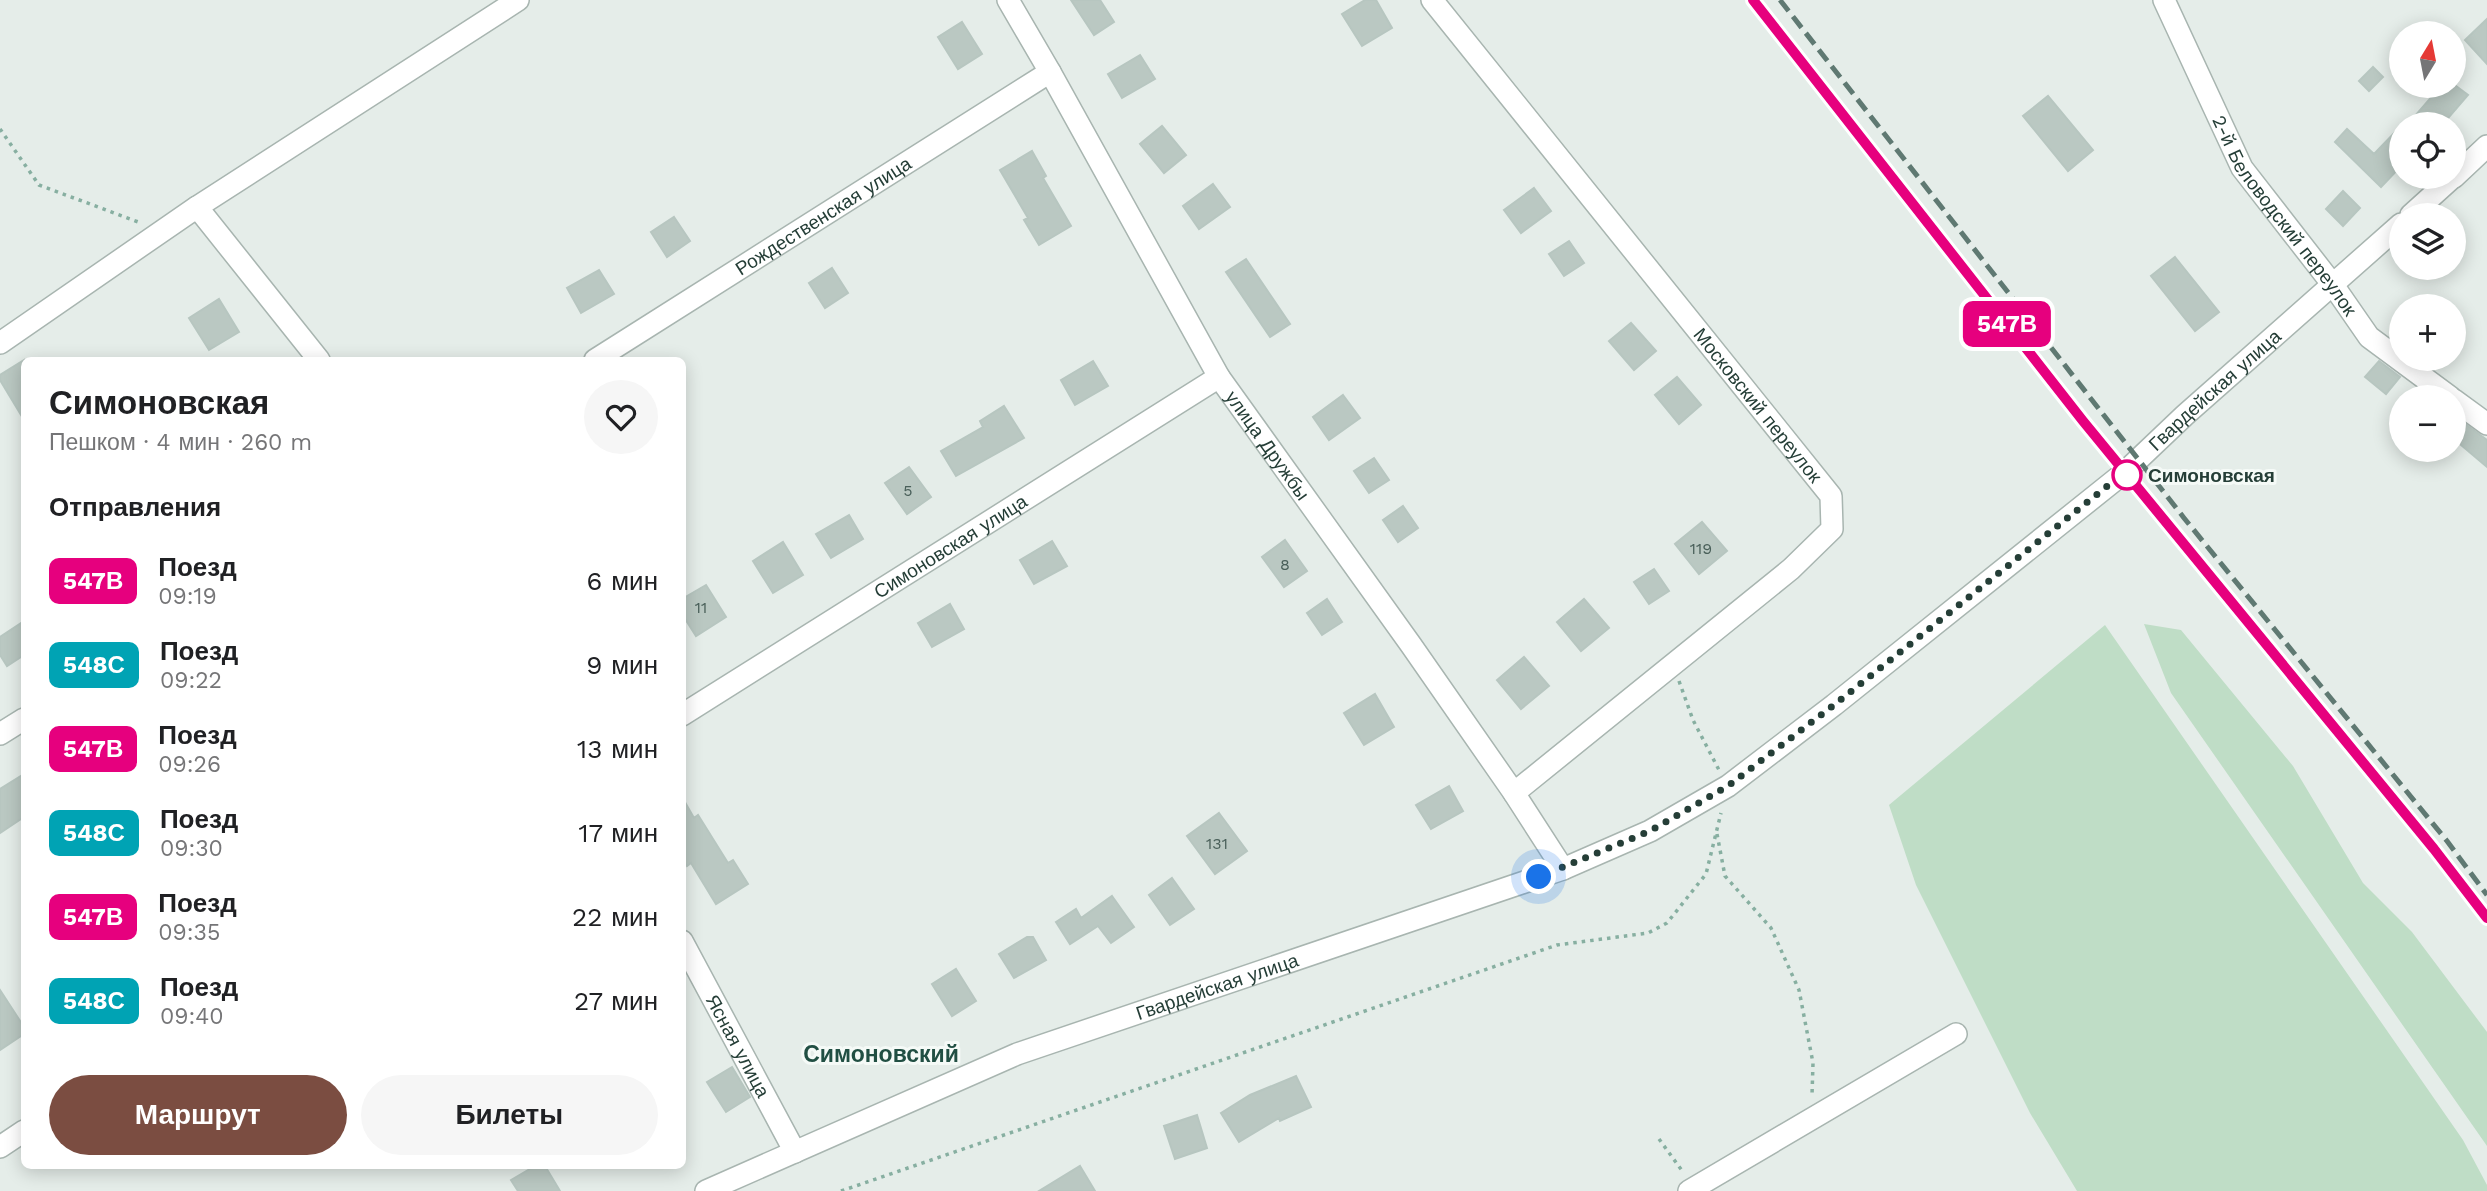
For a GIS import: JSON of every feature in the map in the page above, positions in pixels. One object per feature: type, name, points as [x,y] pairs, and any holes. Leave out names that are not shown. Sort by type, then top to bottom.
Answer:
[{"type":"street","points":[[0,343],[197,207],[518,0]]},
{"type":"street","name":"улица Дружбы","points":[[1008,0],[1219,377],[1514,793],[1563,869]]},
{"type":"street","name":"Московский переулок","points":[[1432,0],[1831,496],[1832,528],[1791,569],[1514,793]]},
{"type":"street","name":"2-й Беловодский переулок","points":[[2164,0],[2242,168],[2333,285],[2368,337],[2434,385]]},
{"type":"street","name":"Рождественская улица","points":[[600,357],[1050,72]]},
{"type":"street","points":[[2466,165],[2487,146]]},
{"type":"street","points":[[2424,203],[2440,189]]},
{"type":"street","points":[[197,207],[317,357]]},
{"type":"street","name":"Гвардейская улица","points":[[706,1191],[1017,1054],[1563,869],[1650,831],[1728,786],[1834,705],[2125,472],[2185,415],[2389,235]]},
{"type":"street","name":"Симоновская улица","points":[[686,712],[1219,377]]},
{"type":"street","name":"2-й Беловодский переулок","points":[[2466,408],[2487,424]]},
{"type":"street","points":[[0,734],[21,721]]},
{"type":"street","name":"Ясная улица","points":[[686,948],[795,1152]]},
{"type":"street","points":[[1692,1190],[1955,1034]]},
{"type":"street","points":[[0,1147],[21,1133]]},
{"type":"path","points":[[0,129],[39,185],[163,232]]},
{"type":"path","points":[[841,1191],[1558,946],[1648,933],[1667,923],[1706,874],[1728,786],[1693,720],[1674,664]]},
{"type":"path","points":[[1717,832],[1725,876],[1771,928],[1799,990],[1813,1063],[1811,1119]]},
{"type":"path","points":[[1659,1139],[1692,1190]]},
{"type":"green space","points":[[2144,624],[2181,630],[2293,766],[2363,883],[2412,932],[2487,1032],[2487,1146],[2171,693]]},
{"type":"green space","points":[[2105,625],[2463,1140],[2487,1185],[2487,1191],[2077,1191],[2030,1113],[1916,885],[1889,805]]},
{"type":"building","points":[[1071,0],[1100,0],[1114,22],[1094,35]]},
{"type":"building","points":[[1365,0],[1376,0],[1392,28],[1362,46],[1342,14]]},
{"type":"building","points":[[2487,19],[2487,64],[2466,41]]},
{"type":"building","points":[[962,22],[982,54],[958,69],[938,37]]},
{"type":"building","points":[[1140,55],[1155,79],[1122,98],[1108,74]]},
{"type":"building","points":[[2373,67],[2383,77],[2369,91],[2359,81]]},
{"type":"building","points":[[2048,96],[2093,150],[2068,171],[2023,116]]},
{"type":"building","points":[[2431,98],[2465,98],[2453,112],[2418,112]]},
{"type":"building","points":[[1162,126],[1186,155],[1164,173],[1140,144]]},
{"type":"building","points":[[2347,129],[2374,154],[2389,138],[2389,179],[2381,187],[2335,142]]},
{"type":"building","points":[[1032,151],[1046,176],[1043,178],[1071,226],[1039,245],[1024,220],[1028,218],[1000,170]]},
{"type":"building","points":[[1213,184],[1230,207],[1199,229],[1183,206]]},
{"type":"building","points":[[1534,188],[1551,211],[1521,233],[1504,210]]},
{"type":"building","points":[[2343,191],[2360,208],[2343,226],[2326,209]]},
{"type":"building","points":[[674,217],[690,241],[667,257],[651,232]]},
{"type":"building","points":[[1569,241],[1584,263],[1564,276],[1549,254]]},
{"type":"building","points":[[2175,257],[2219,312],[2195,331],[2151,276]]},
{"type":"building","points":[[1246,259],[1290,324],[1270,337],[1226,272]]},
{"type":"building","points":[[832,268],[848,293],[825,308],[809,283]]},
{"type":"building","points":[[599,270],[614,294],[581,313],[567,288]]},
{"type":"building","points":[[219,299],[239,332],[209,350],[189,318]]},
{"type":"building","points":[[1631,323],[1656,351],[1634,370],[1609,341]]},
{"type":"building","points":[[1093,361],[1108,386],[1075,405],[1061,380]]},
{"type":"building","points":[[2379,361],[2400,377],[2393,385],[2389,385],[2386,394],[2365,377]]},
{"type":"building","points":[[21,362],[21,415],[0,380],[0,375]]},
{"type":"building","points":[[1677,377],[1701,405],[1679,424],[1655,395]]},
{"type":"building","points":[[1343,395],[1360,418],[1329,440],[1313,417]]},
{"type":"building","points":[[1004,406],[1024,438],[956,476],[941,451],[983,427],[980,421]]},
{"type":"building","points":[[2466,425],[2487,440],[2487,467],[2466,449]]},
{"type":"building","points":[[1374,458],[1389,480],[1369,493],[1354,471]]},
{"type":"building","points":[[909,467],[931,497],[907,514],[885,483]]},
{"type":"building","points":[[1403,506],[1418,528],[1398,542],[1383,520]]},
{"type":"building","points":[[849,515],[863,539],[831,558],[816,534]]},
{"type":"building","points":[[1702,522],[1727,551],[1699,574],[1675,544]]},
{"type":"building","points":[[1285,540],[1307,571],[1284,587],[1262,557]]},
{"type":"building","points":[[1052,541],[1067,566],[1034,584],[1020,560]]},
{"type":"building","points":[[783,542],[803,575],[773,593],[753,561]]},
{"type":"building","points":[[1654,569],[1669,591],[1649,604],[1634,582]]},
{"type":"building","points":[[706,585],[726,617],[696,636],[686,620],[686,597]]},
{"type":"building","points":[[1327,599],[1342,622],[1322,635],[1307,613]]},
{"type":"building","points":[[1584,599],[1609,628],[1581,651],[1557,622]]},
{"type":"building","points":[[950,604],[964,629],[932,647],[918,623]]},
{"type":"building","points":[[21,623],[21,657],[7,666],[0,655],[0,637]]},
{"type":"building","points":[[1524,657],[1549,686],[1521,709],[1497,680]]},
{"type":"building","points":[[1375,694],[1394,727],[1364,745],[1344,713]]},
{"type":"building","points":[[21,776],[21,819],[0,833],[0,789]]},
{"type":"building","points":[[1449,786],[1463,811],[1431,829],[1416,805]]},
{"type":"building","points":[[686,804],[694,818],[698,815],[728,863],[733,860],[748,884],[716,904],[691,863],[687,866]]},
{"type":"building","points":[[1219,813],[1247,851],[1215,874],[1187,836]]},
{"type":"building","points":[[1172,878],[1194,909],[1170,925],[1149,895]]},
{"type":"building","points":[[1112,896],[1134,927],[1111,943],[1098,926],[1070,944],[1056,922],[1076,909],[1081,918]]},
{"type":"building","points":[[1027,937],[1033,937],[1046,960],[1014,978],[999,954]]},
{"type":"building","points":[[956,969],[976,1001],[952,1016],[932,984]]},
{"type":"building","points":[[0,990],[21,1022],[21,1036],[0,1050]]},
{"type":"building","points":[[732,1067],[750,1097],[726,1112],[707,1082]]},
{"type":"building","points":[[1296,1076],[1311,1107],[1280,1121],[1279,1118],[1239,1142],[1221,1113],[1250,1095]]},
{"type":"building","points":[[1197,1115],[1207,1148],[1175,1159],[1164,1126]]},
{"type":"building","points":[[1080,1166],[1095,1191],[1039,1191]]},
{"type":"building","points":[[530,1169],[547,1169],[560,1191],[518,1191],[511,1180]]},
{"type":"railway","points":[[1753,0],[2083,421],[2434,849],[2487,918]]},
{"type":"railway","points":[[1780,0],[2184,518],[2447,841],[2487,895]]},
{"type":"train","name":"547В","points":[[1753,0],[2083,421],[2434,849],[2487,918]]},
{"type":"place","name":"Симоновская","points":[[2127,475]]},
{"type":"district","name":"Симоновский","points":[[881,1054]]},
{"type":"route","points":[[1539,877],[1650,831],[1728,786],[1834,705],[2125,472],[2127,475]]}]
